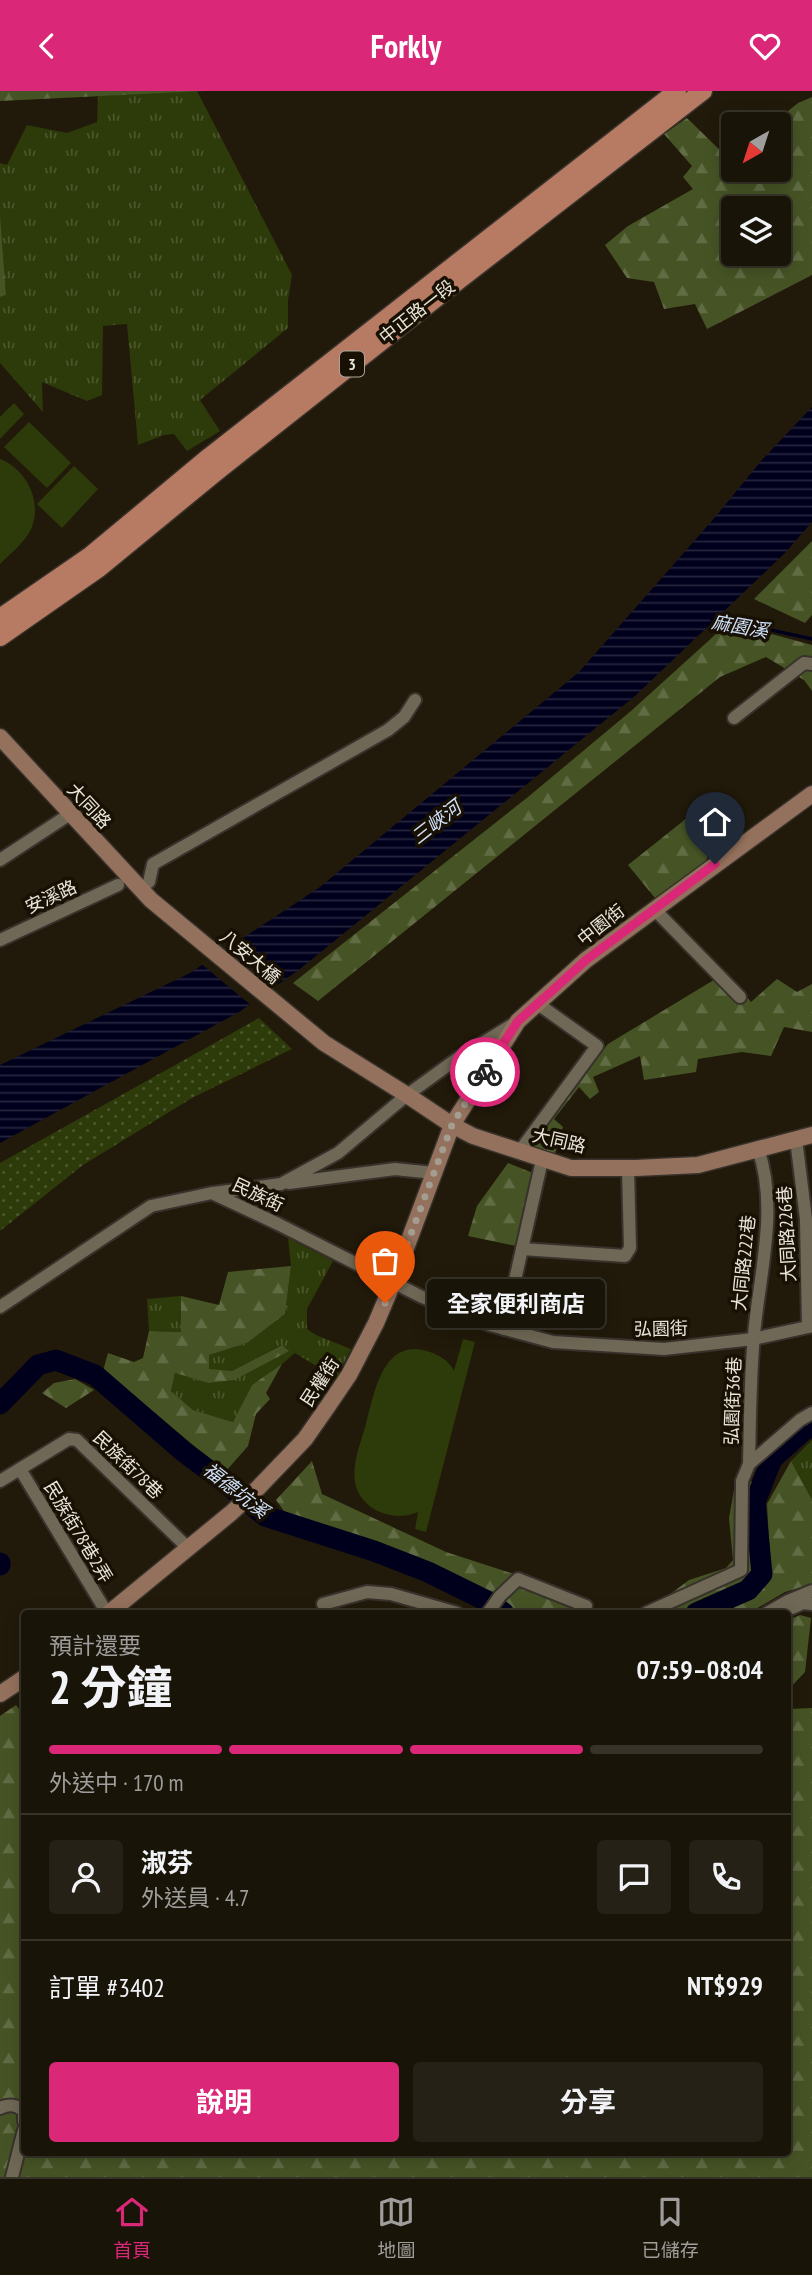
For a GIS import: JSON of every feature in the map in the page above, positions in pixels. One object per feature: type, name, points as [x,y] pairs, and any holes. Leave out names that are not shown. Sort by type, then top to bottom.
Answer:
[{"type":"main road","name":"中正路一段","points":[[0,618],[90,556],[209,457],[677,91]]},
{"type":"main road","name":"中正路一段","points":[[0,637],[99,568],[459,279],[703,91]]},
{"type":"street","points":[[734,718],[804,663],[812,664]]},
{"type":"street","points":[[149,882],[153,864],[388,730],[404,717],[415,700]]},
{"type":"street","name":"大同路","points":[[0,737],[151,900]]},
{"type":"street","name":"中園街","points":[[452,1125],[518,1021],[586,960],[812,794]]},
{"type":"street","points":[[0,860],[70,814]]},
{"type":"street","name":"安溪路","points":[[0,940],[118,885]]},
{"type":"street","name":"八安大橋","points":[[151,900],[324,1043]]},
{"type":"street","points":[[654,909],[740,997]]},
{"type":"street","points":[[519,1152],[597,1046],[538,1004]]},
{"type":"street","points":[[281,1184],[338,1153],[407,1095],[458,1058],[518,1021]]},
{"type":"street","name":"大同路","points":[[324,1043],[473,1136],[572,1168],[698,1165],[804,1137]]},
{"type":"street","name":"民權街","points":[[188,1548],[258,1488],[305,1439],[349,1375],[393,1283],[452,1125]]},
{"type":"street","name":"大同路226巷","points":[[804,1137],[810,1327]]},
{"type":"street","name":"大同路222巷","points":[[753,1339],[768,1214],[764,1166],[758,1149]]},
{"type":"street","points":[[504,1329],[542,1160]]},
{"type":"street","points":[[212,1193],[396,1168],[434,1173]]},
{"type":"street","points":[[522,1249],[625,1256],[630,1248],[628,1168]]},
{"type":"street","name":"民族街","points":[[0,1307],[151,1206],[212,1193],[393,1283]]},
{"type":"street","name":"弘園街","points":[[393,1283],[504,1329],[554,1342],[664,1349],[753,1339],[810,1327]]},
{"type":"street","name":"弘園街36巷","points":[[653,1610],[741,1570],[742,1481],[749,1464],[753,1339]]},
{"type":"street","points":[[749,1464],[800,1420],[812,1413]]},
{"type":"street","name":"民族街78巷","points":[[0,1481],[68,1439],[77,1440],[188,1548]]},
{"type":"street","name":"民族街78巷2弄","points":[[20,1469],[106,1610]]},
{"type":"street","points":[[112,1610],[188,1548]]},
{"type":"street","points":[[490,1610],[500,1596],[519,1579],[586,1606],[585,1610]]},
{"type":"street","points":[[772,1610],[812,1591]]},
{"type":"street","points":[[323,1604],[367,1592],[391,1594],[447,1610]]},
{"type":"street","points":[[789,1610],[803,1603],[812,1604]]},
{"type":"street","points":[[0,1694],[21,1685]]},
{"type":"street","points":[[0,2108],[17,2105],[21,2108]]},
{"type":"street","points":[[12,2177],[21,2142]]},
{"type":"green space","points":[[0,91],[204,91],[0,101]]},
{"type":"green space","points":[[197,91],[292,275],[288,300],[288,328],[200,400],[220,431],[187,451],[174,434],[138,445],[127,324],[103,326],[102,395],[87,401],[42,382],[43,412],[0,363],[0,297],[6,295],[0,214],[0,163],[7,165],[27,125],[67,133],[97,122],[98,96]]},
{"type":"green space","points":[[812,97],[812,275],[707,329],[695,304],[664,309],[654,282],[627,278],[605,245],[628,226],[693,189],[683,177],[692,166],[664,134],[687,118],[721,151],[721,182],[791,182],[791,112],[787,112]]},
{"type":"green space","points":[[0,214],[6,295],[0,297]]},
{"type":"green space","points":[[14,403],[24,414],[0,439],[0,417]]},
{"type":"green space","points":[[29,422],[71,463],[47,488],[4,447]]},
{"type":"green space","points":[[0,459],[10,464],[26,481],[32,491],[35,514],[27,536],[0,564]]},
{"type":"green space","points":[[74,466],[98,489],[62,528],[37,504]]},
{"type":"green space","points":[[812,541],[812,615],[805,623],[754,599]]},
{"type":"green space","points":[[764,632],[812,645],[812,691],[804,680],[766,657],[720,677],[318,1001],[293,983],[528,797],[631,711],[716,634]]},
{"type":"green space","points":[[692,814],[716,831],[706,861],[655,898],[628,865]]},
{"type":"green space","points":[[727,972],[751,1002],[777,979],[797,992],[812,984],[812,1032],[784,1027],[771,1056],[742,1052],[698,1059],[696,1072],[644,1080],[640,1056],[593,1077],[599,1092],[590,1099],[579,1087],[554,1119],[563,1127],[554,1157],[525,1149],[608,1044]]},
{"type":"green space","points":[[259,1018],[292,1049],[192,1098],[83,1165],[0,1231],[0,1163]]},
{"type":"green space","points":[[508,1163],[533,1173],[516,1246],[468,1236],[477,1206]]},
{"type":"green space","points":[[288,1238],[333,1261],[307,1309],[307,1329],[351,1349],[336,1378],[295,1353],[252,1385],[233,1422],[193,1410],[171,1391],[175,1373],[208,1383],[288,1351],[281,1345],[232,1371],[209,1370],[209,1355],[247,1343],[285,1314],[291,1266]]},
{"type":"green space","points":[[291,1266],[285,1314],[247,1343],[209,1355],[209,1369],[232,1371],[282,1345],[289,1351],[234,1380],[208,1383],[175,1373],[171,1391],[193,1410],[233,1422],[252,1385],[282,1364],[266,1393],[270,1399],[256,1414],[248,1446],[226,1471],[103,1371],[108,1353],[134,1362],[143,1358],[149,1331],[181,1332],[181,1296],[219,1305],[228,1272]]},
{"type":"green space","points":[[181,1296],[181,1332],[149,1331],[147,1299]]},
{"type":"green space","points":[[463,1339],[475,1342],[426,1532],[415,1529],[418,1512],[388,1515],[363,1500],[355,1482],[356,1460],[377,1384],[391,1359],[401,1352],[414,1349],[430,1352],[450,1364],[454,1371]]},
{"type":"green space","points":[[75,1379],[94,1390],[66,1408],[42,1393],[54,1383]]},
{"type":"green space","points":[[812,1440],[812,1500],[791,1461]]},
{"type":"green space","points":[[312,1461],[322,1494],[446,1552],[520,1576],[583,1610],[514,1610],[437,1566],[284,1511],[276,1500]]},
{"type":"green space","points":[[791,1461],[812,1500],[812,1584],[785,1592],[754,1610],[723,1610],[751,1597],[771,1576],[767,1504]]},
{"type":"green space","points":[[758,1478],[749,1502],[755,1570],[742,1583],[684,1610],[641,1610],[669,1595],[689,1580],[726,1568],[733,1560],[729,1518],[734,1490]]},
{"type":"green space","points":[[800,1615],[811,1618],[805,1672],[791,1687],[791,1619]]},
{"type":"green space","points":[[16,1705],[21,1712],[21,2156],[791,2156],[791,1709],[812,1708],[812,2177],[0,2177],[0,1716]]},
{"type":"water","name":"三峽河","points":[[812,407],[812,522],[785,553],[635,696],[300,969],[239,1012],[0,1143],[0,1065],[190,973],[320,887],[579,672],[761,461]]},
{"type":"pier","points":[[228,943],[281,987],[253,1007],[199,962]]},
{"type":"waterway","name":"麻園溪","points":[[711,619],[812,639]]},
{"type":"waterway","name":"福德坑溪","points":[[0,1404],[38,1365],[56,1360],[95,1375],[184,1452],[265,1516],[374,1551],[428,1572],[500,1610]]},
{"type":"waterway","name":"福德坑溪","points":[[703,1610],[748,1590],[762,1574],[755,1502],[772,1459],[812,1426]]},
{"type":"way so far","points":[[385,1303],[452,1125],[485,1072]]},
{"type":"place","name":"全家便利商店","points":[[385,1303]]},
{"type":"route","points":[[485,1072],[518,1021],[586,960],[715,864]]}]
